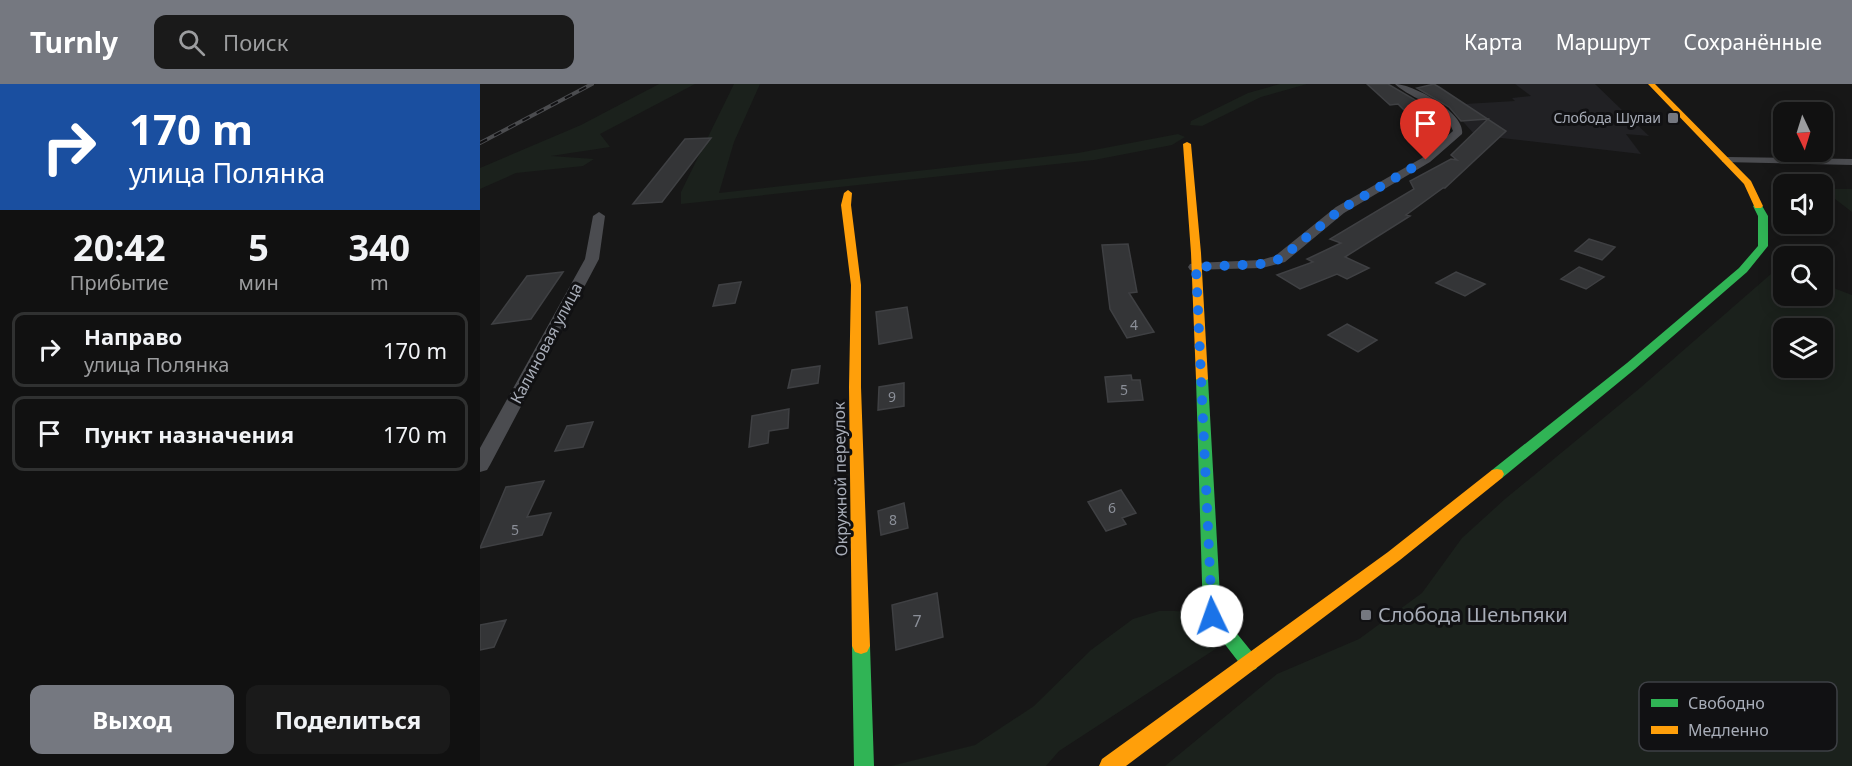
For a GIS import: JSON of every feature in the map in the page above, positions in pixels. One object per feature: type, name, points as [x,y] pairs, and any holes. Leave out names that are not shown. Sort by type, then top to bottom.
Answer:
[{"type":"street","points":[[1196,267],[1262,264],[1280,259],[1340,210],[1426,160],[1458,132],[1455,122],[1446,114],[1399,84]]},
{"type":"street","points":[[1110,766],[1403,549],[1631,366],[1743,270],[1763,246],[1763,216],[1748,183],[1651,84]]},
{"type":"street","points":[[1187,144],[1196,253],[1212,616],[1250,663]]},
{"type":"street","points":[[1726,160],[1852,162]]},
{"type":"street","name":"Окружной переулок","points":[[848,193],[846,205],[856,285],[855,387],[864,766]]},
{"type":"street","name":"Калиновая улица","points":[[480,465],[592,259],[599,216]]},
{"type":"shaded area","points":[[659,84],[695,84],[600,134],[610,147],[551,156],[594,159],[583,166],[516,173],[480,189],[480,168],[581,125]]},
{"type":"shaded area","points":[[734,84],[760,84],[734,142],[719,193],[1078,153],[1178,134],[1185,137],[1172,145],[1094,160],[681,204],[681,192]]},
{"type":"shaded area","points":[[1280,84],[1307,84],[1261,97],[1202,126],[1190,125],[1191,121],[1248,93]]},
{"type":"shaded area","points":[[1515,84],[1595,84],[1649,136],[1626,134],[1641,154],[1475,135],[1448,105],[1515,101],[1512,98],[1531,96]]},
{"type":"shaded area","points":[[1833,189],[1852,189],[1852,212],[1833,197]]},
{"type":"shaded area","points":[[1773,272],[1773,306],[1833,306],[1833,288],[1852,295],[1852,766],[1165,766],[1277,674],[1359,639],[1422,593],[1462,538]]},
{"type":"shaded area","points":[[1159,611],[1189,612],[1203,618],[1213,629],[1217,648],[1059,751],[1046,766],[891,766],[975,745],[1034,706],[1091,650],[1133,619]]},
{"type":"building","points":[[1367,84],[1388,84],[1434,111],[1445,121],[1417,123],[1398,104],[1390,105]]},
{"type":"building","points":[[1434,84],[1488,119],[1461,121],[1449,107],[1417,88]]},
{"type":"building","points":[[1488,119],[1506,131],[1445,188],[1406,215],[1410,216],[1345,257],[1369,268],[1347,279],[1337,274],[1300,289],[1277,275],[1313,262],[1307,259],[1341,243],[1330,239],[1414,189],[1410,181],[1451,159],[1457,160],[1451,155]]},
{"type":"building","points":[[711,138],[662,202],[633,204],[685,139]]},
{"type":"building","points":[[1589,239],[1615,247],[1602,260],[1575,251]]},
{"type":"building","points":[[1128,244],[1137,292],[1129,293],[1154,332],[1127,338],[1110,309],[1102,245]]},
{"type":"building","points":[[1579,267],[1604,277],[1586,289],[1561,279]]},
{"type":"building","points":[[563,272],[531,319],[492,324],[527,276]]},
{"type":"building","points":[[1456,272],[1485,284],[1465,296],[1436,283]]},
{"type":"building","points":[[741,282],[735,303],[713,306],[719,285]]},
{"type":"building","points":[[907,307],[912,338],[879,344],[876,312]]},
{"type":"building","points":[[1347,324],[1377,340],[1358,352],[1328,335]]},
{"type":"building","points":[[820,366],[818,383],[788,388],[792,370]]},
{"type":"building","points":[[1131,375],[1132,380],[1140,380],[1143,400],[1108,402],[1105,377]]},
{"type":"building","points":[[904,383],[904,406],[878,410],[879,387]]},
{"type":"building","points":[[789,409],[788,428],[769,431],[768,443],[749,447],[752,416]]},
{"type":"building","points":[[593,422],[583,447],[555,451],[567,426]]},
{"type":"building","points":[[544,481],[527,517],[551,513],[542,535],[480,548],[506,487]]},
{"type":"building","points":[[1121,490],[1136,513],[1122,518],[1126,524],[1106,531],[1088,502]]},
{"type":"building","points":[[904,503],[908,528],[881,535],[878,511]]},
{"type":"building","points":[[937,593],[943,637],[896,650],[892,605]]},
{"type":"building","points":[[506,620],[494,647],[480,650],[480,625]]},
{"type":"railway","points":[[480,143],[592,84]]},
{"type":"traffic: fast","points":[[1497,474],[1631,366],[1743,270],[1763,246],[1763,216],[1758,206]]},
{"type":"traffic: fast","points":[[1202,379],[1212,616],[1250,663]]},
{"type":"traffic: fast","points":[[861,646],[864,766]]},
{"type":"traffic: slow","points":[[1651,84],[1748,183],[1758,206]]},
{"type":"traffic: slow","points":[[1187,144],[1196,253],[1202,379]]},
{"type":"traffic: slow","points":[[848,193],[846,205],[856,285],[855,387],[861,646]]},
{"type":"traffic: slow","points":[[1109,766],[1394,556],[1497,474]]},
{"type":"place","name":"Слобода Шулаи","points":[[1673,118]]},
{"type":"place","name":"Слобода Шельпяки","points":[[1366,615]]},
{"type":"route","points":[[1212,616],[1196,267],[1262,264],[1280,259],[1340,210],[1426,160]]}]
